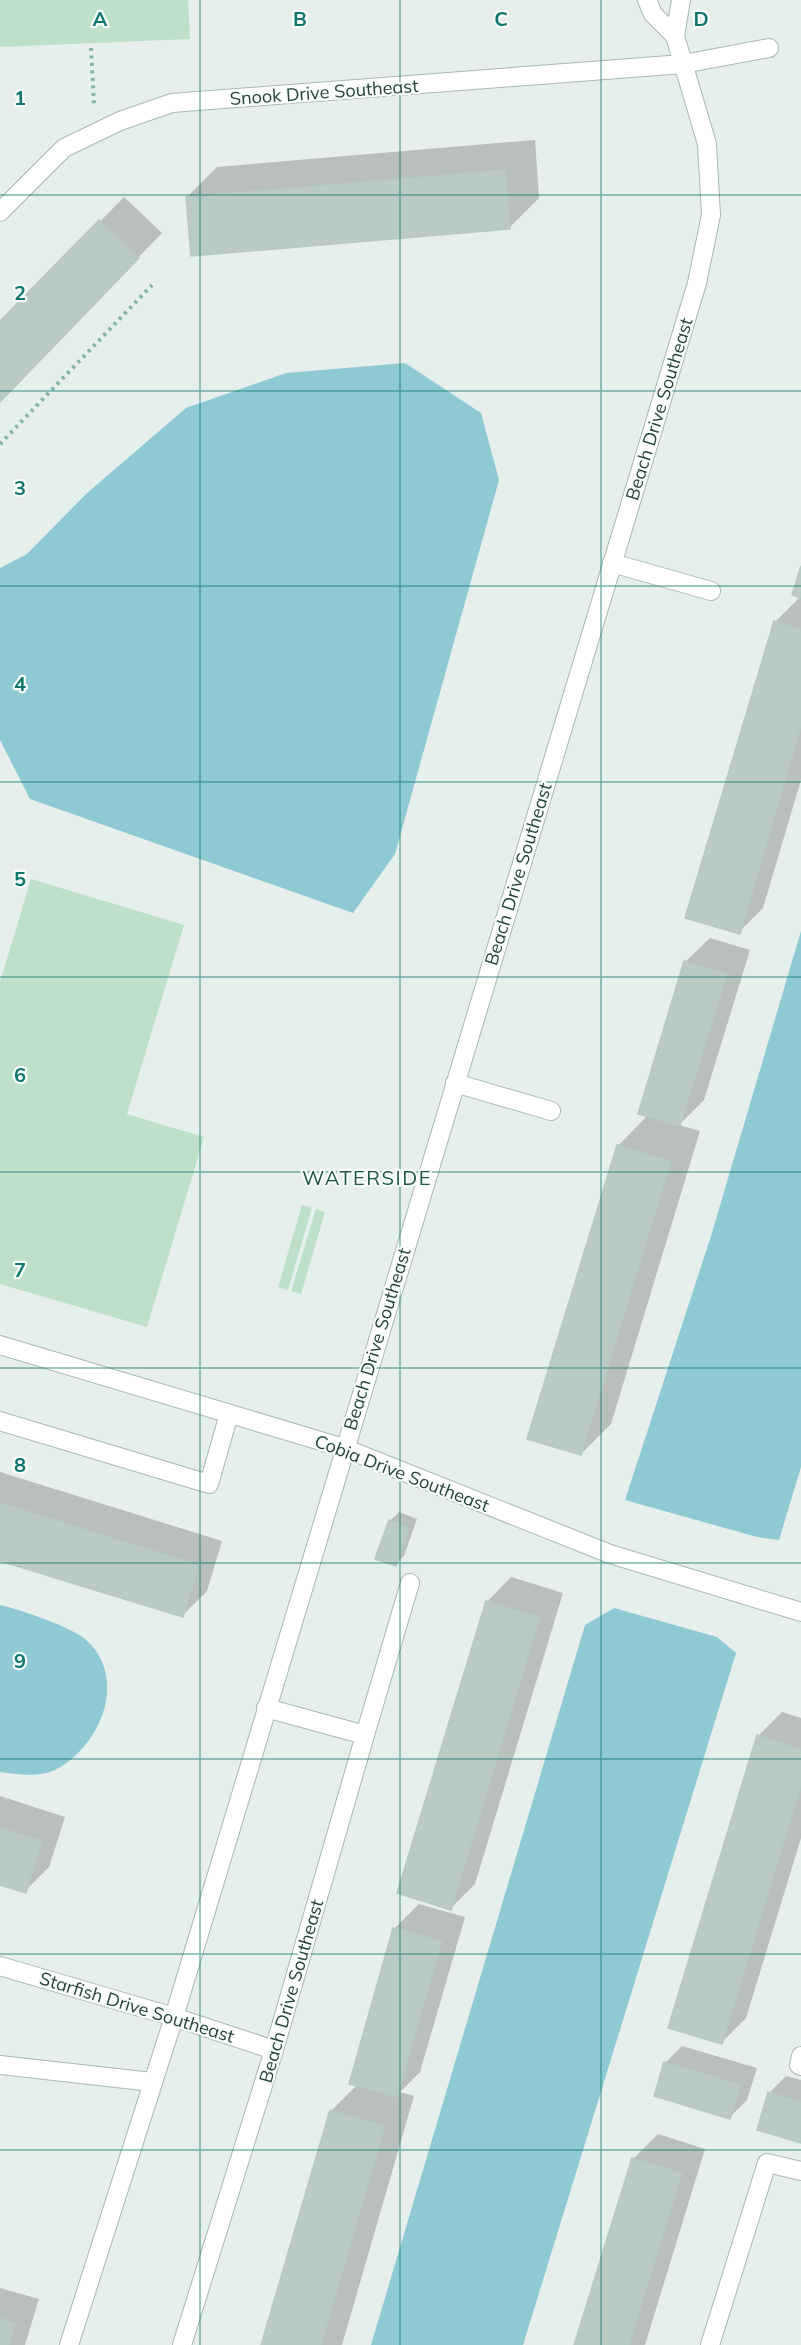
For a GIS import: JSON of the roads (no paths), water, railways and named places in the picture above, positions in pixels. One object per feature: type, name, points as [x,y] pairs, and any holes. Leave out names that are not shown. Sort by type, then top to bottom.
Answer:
[{"type":"street","name":"Beach Drive Southeast","points":[[647,0],[653,14],[675,36]]},
{"type":"street","name":"Beach Drive Southeast","points":[[69,2345],[174,2017],[344,1448],[698,283],[711,215],[707,144],[675,36],[681,0]]},
{"type":"street","name":"Snook Drive Southeast","points":[[0,212],[64,148],[120,121],[172,103],[683,64],[769,48]]},
{"type":"street","points":[[612,563],[711,591]]},
{"type":"street","points":[[455,1083],[550,1111]]},
{"type":"street","name":"Cobia Drive Southeast","points":[[0,1345],[344,1448],[610,1554],[801,1612]]},
{"type":"street","points":[[0,1420],[209,1484],[230,1414]]},
{"type":"street","name":"Beach Drive Southeast","points":[[182,2345],[274,2050],[411,1583]]},
{"type":"street","points":[[266,1708],[365,1736]]},
{"type":"street","name":"Starfish Drive Southeast","points":[[0,1966],[174,2017],[274,2050]]},
{"type":"street","points":[[801,2056],[799,2065],[801,2066]]},
{"type":"street","points":[[0,2065],[152,2082]]},
{"type":"street","points":[[710,2345],[767,2163],[801,2171]]},
{"type":"water","points":[[405,363],[481,413],[499,480],[395,854],[353,913],[30,799],[0,740],[0,568],[27,554],[86,494],[186,408],[286,373]]},
{"type":"water","points":[[801,931],[801,1467],[779,1540],[757,1537],[625,1500],[711,1236]]},
{"type":"water","points":[[0,1605],[44,1619],[78,1634],[98,1655],[106,1673],[107,1692],[104,1711],[96,1729],[71,1759],[55,1770],[42,1774],[0,1772]]},
{"type":"water","points":[[614,1608],[717,1637],[736,1653],[523,2345],[371,2345],[585,1625]]},
{"type":"district","name":"WATERSIDE","points":[[367,1177]]}]
